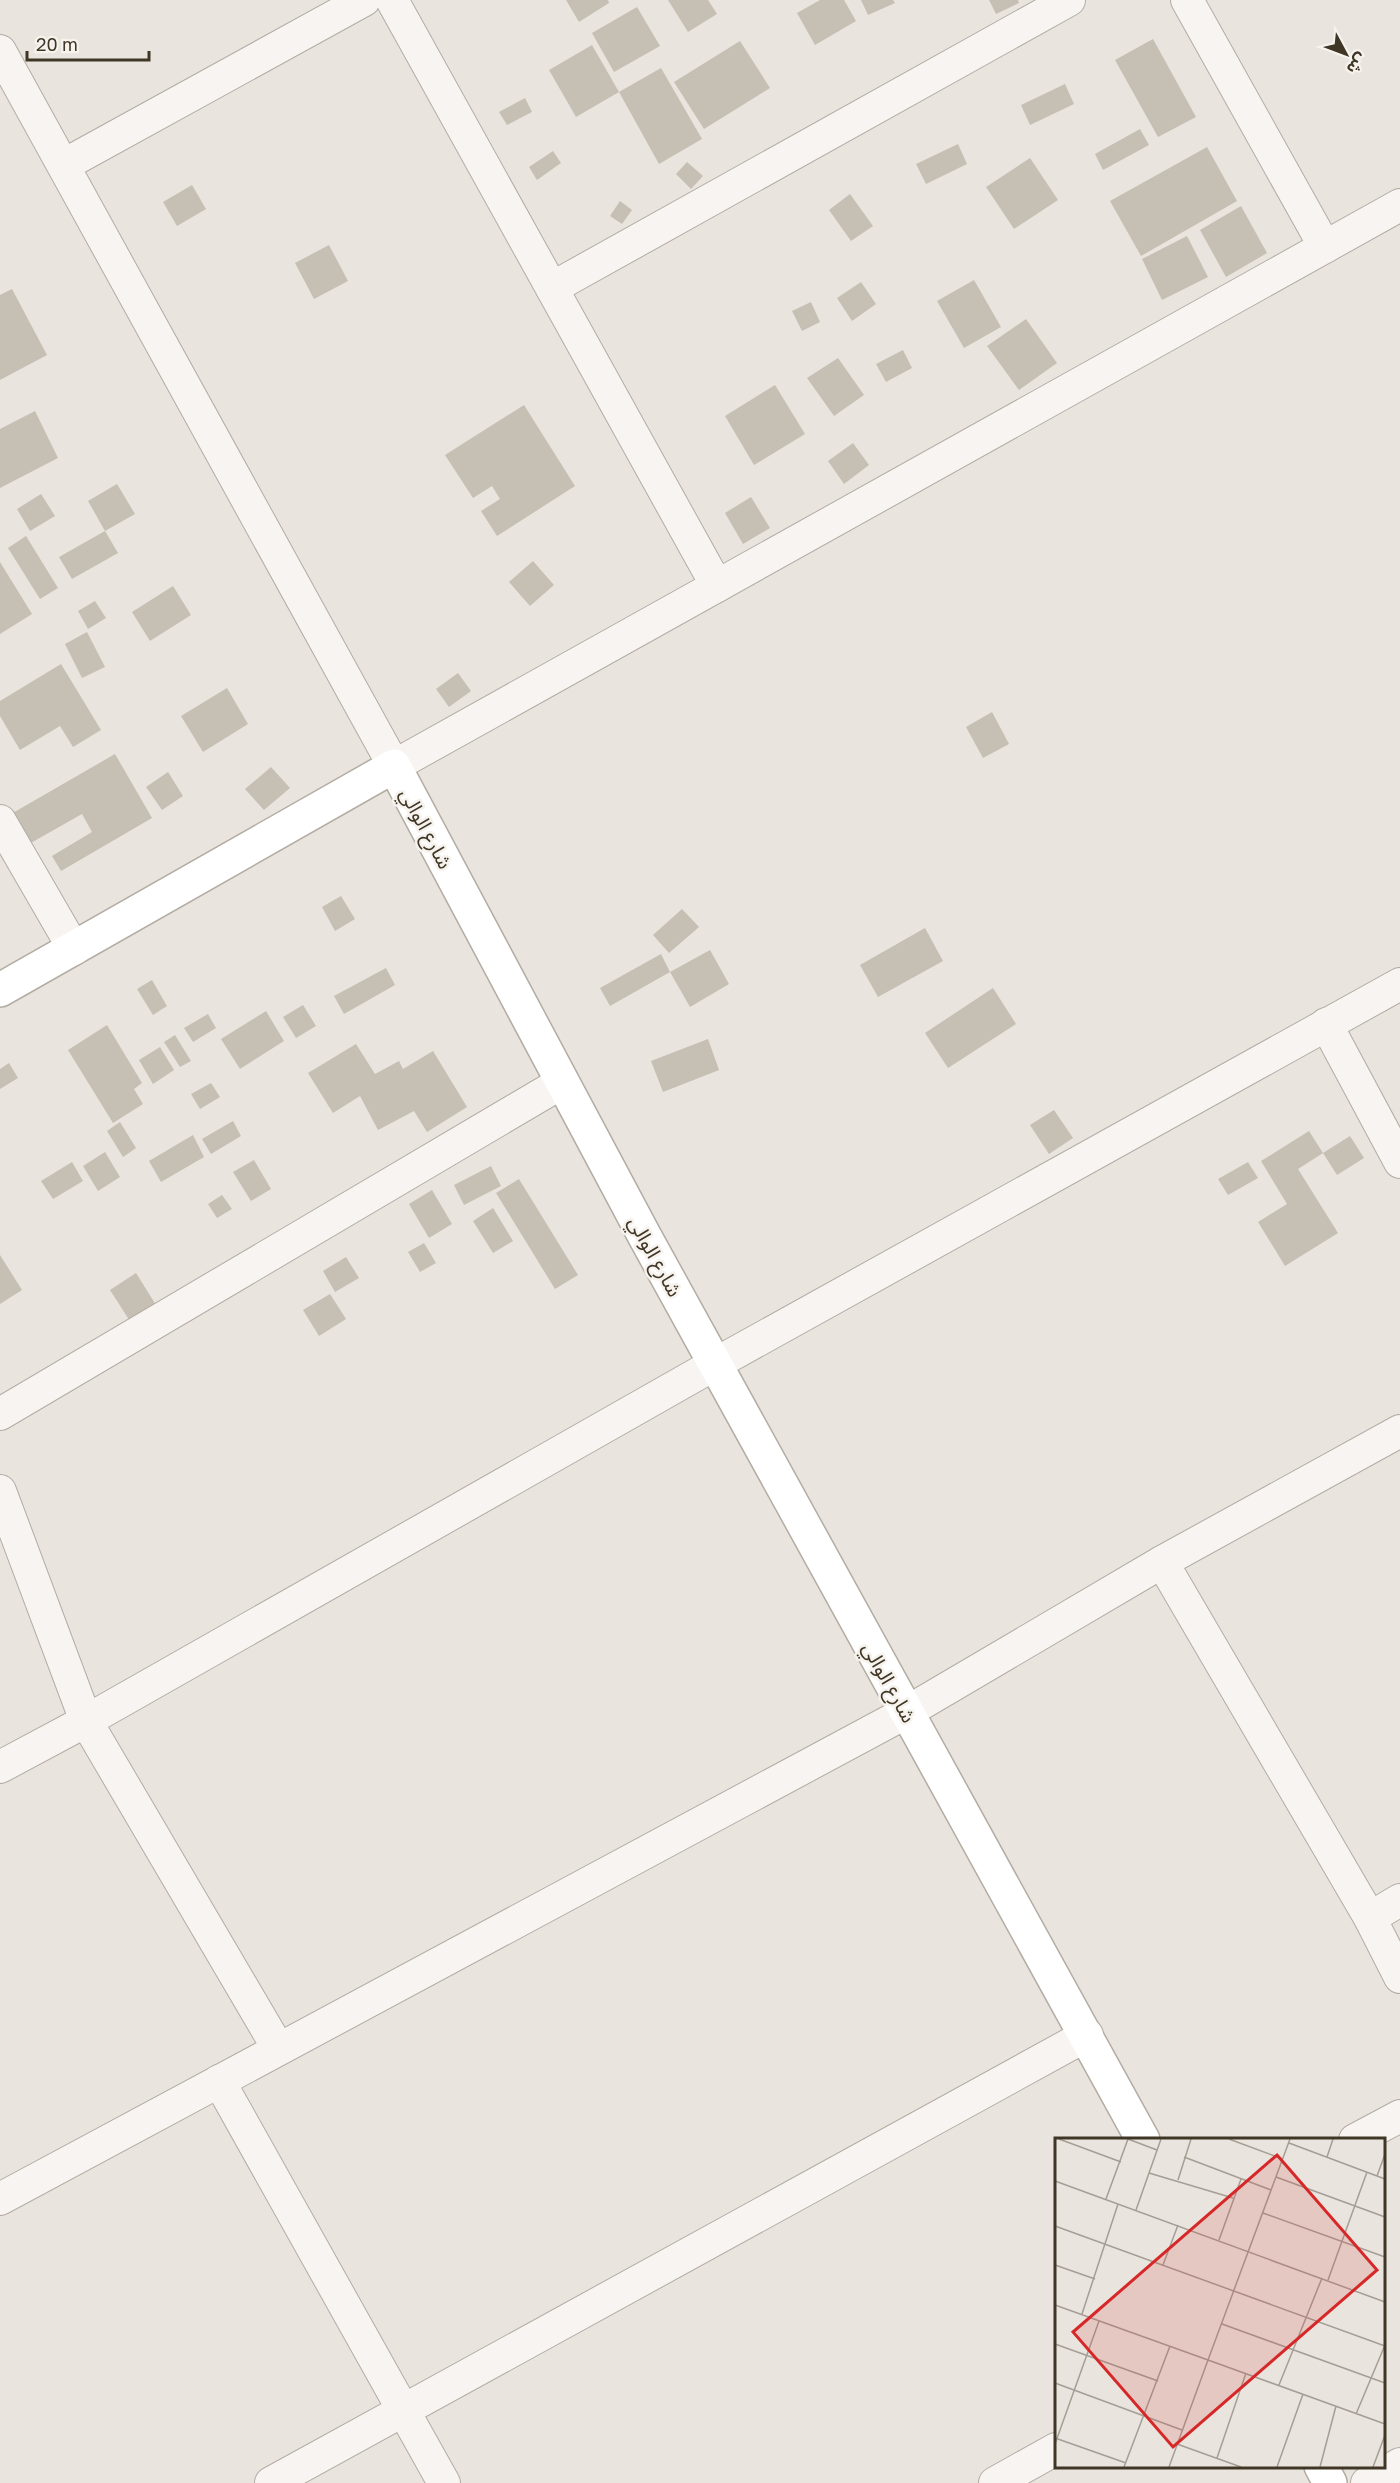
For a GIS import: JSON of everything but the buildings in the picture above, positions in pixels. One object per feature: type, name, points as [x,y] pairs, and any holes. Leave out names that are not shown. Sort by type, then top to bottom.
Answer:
[{"type":"main road","name":"شارع الوالي","points":[[0,990],[394,766],[561,1083],[1142,2138]]},
{"type":"main road","points":[[1322,2468],[1330,2483]]},
{"type":"street","points":[[64,165],[364,0]]},
{"type":"street","points":[[392,0],[717,586]]},
{"type":"street","points":[[552,288],[1069,0]]},
{"type":"street","points":[[1187,0],[1325,247]]},
{"type":"street","points":[[0,51],[394,766],[1400,205]]},
{"type":"street","points":[[0,821],[74,949]]},
{"type":"street","points":[[0,1767],[86,1722],[715,1364],[1400,984]]},
{"type":"street","points":[[1326,1024],[1400,1162]]},
{"type":"street","points":[[0,1414],[561,1083]]},
{"type":"street","points":[[0,2199],[907,1712],[1162,1562],[1400,1431]]},
{"type":"street","points":[[0,1491],[86,1722],[278,2048]]},
{"type":"street","points":[[1162,1562],[1370,1918],[1400,1977]]},
{"type":"street","points":[[1370,1918],[1400,1900]]},
{"type":"street","points":[[271,2483],[1087,2035]]},
{"type":"street","points":[[219,2081],[444,2483]]},
{"type":"street","points":[[1357,2138],[1400,2116]]},
{"type":"street","points":[[995,2483],[1055,2450]]},
{"type":"street","points":[[1366,2483],[1400,2464]]}]
